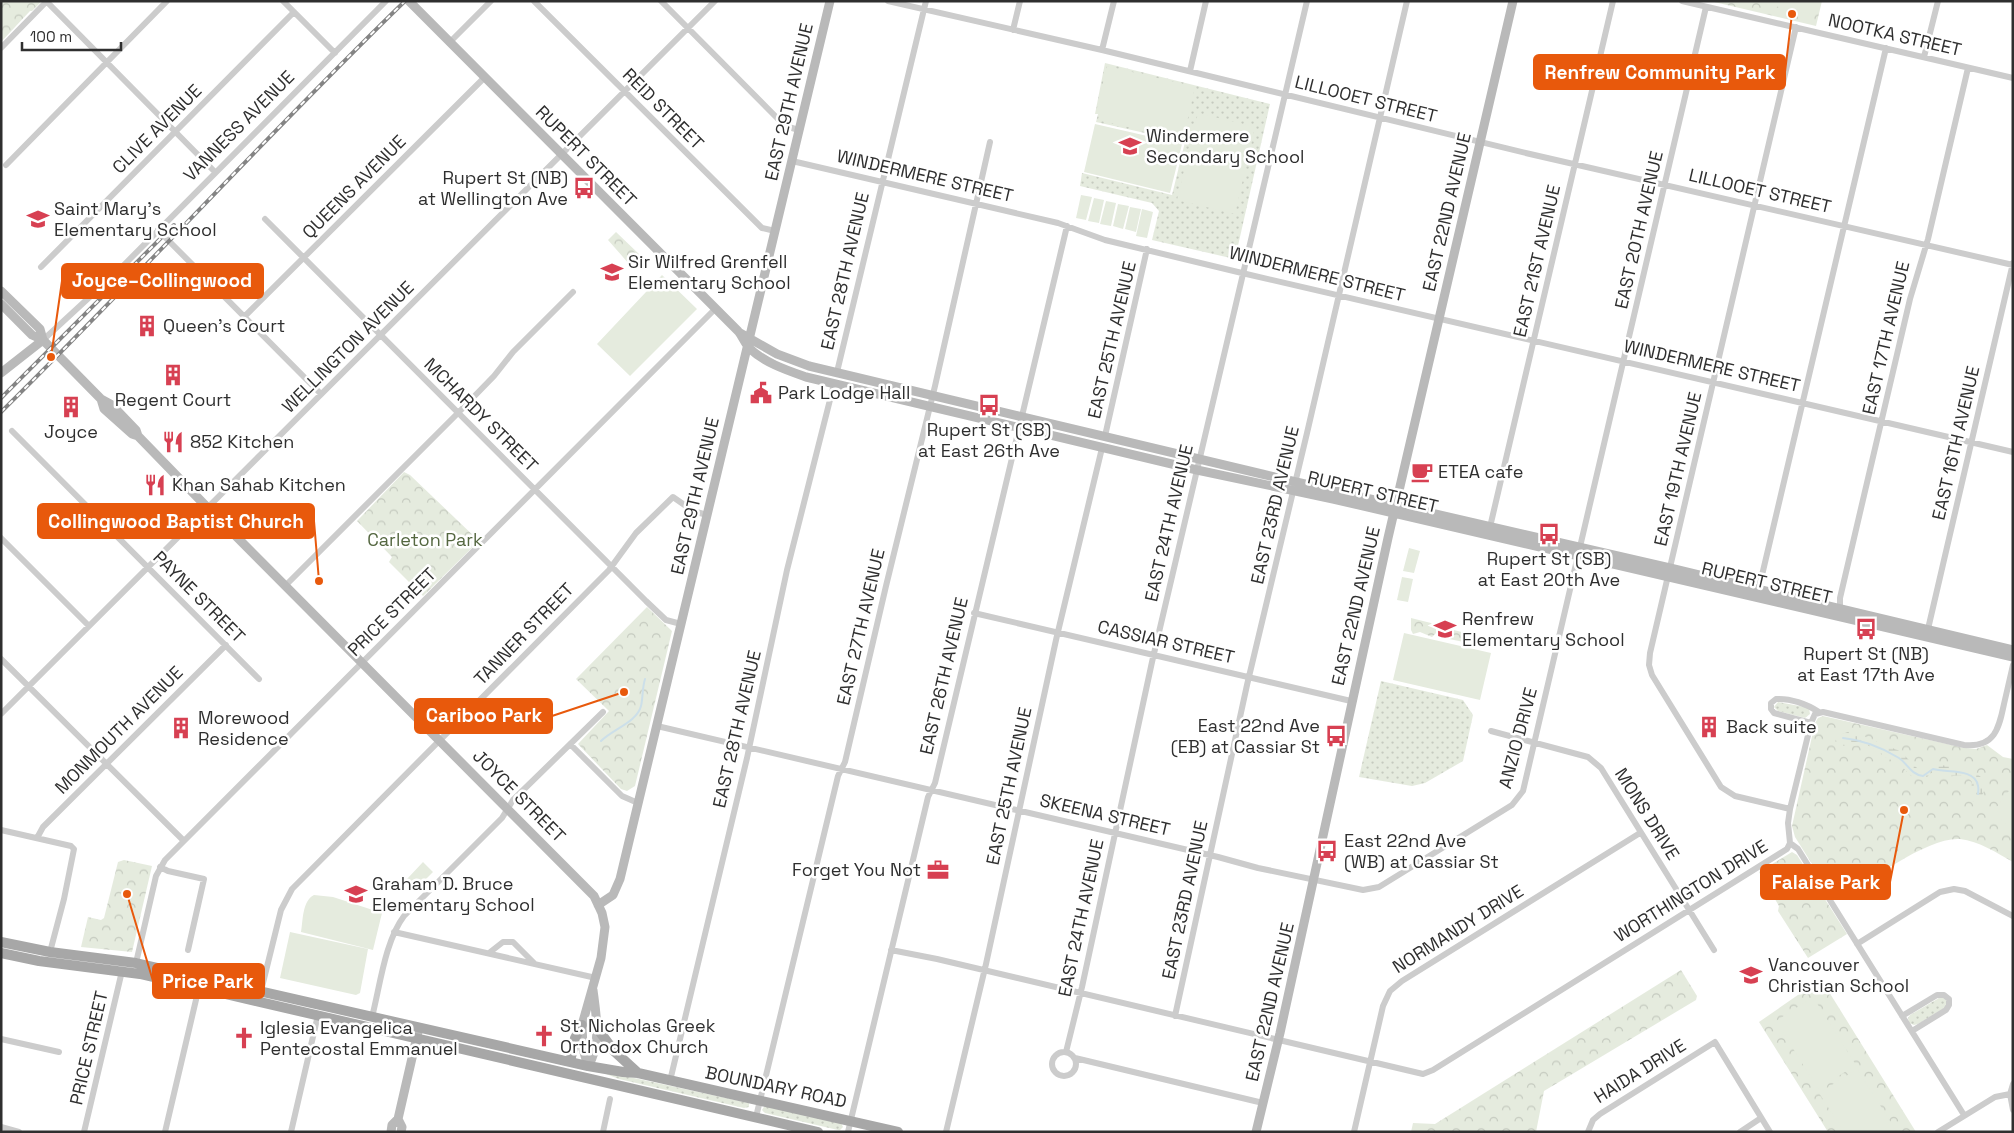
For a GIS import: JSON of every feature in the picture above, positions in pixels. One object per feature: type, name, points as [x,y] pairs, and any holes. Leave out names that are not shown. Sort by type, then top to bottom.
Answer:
[{"type":"main road","name":"BOUNDARY ROAD","points":[[1,942],[50,952],[136,962],[261,991],[372,1017],[418,1033],[576,1076],[600,1080],[818,1132]]},
{"type":"main road","name":"BOUNDARY ROAD","points":[[1,953],[86,968],[122,971],[318,1015],[588,1066],[638,1073],[898,1132]]},
{"type":"main road","points":[[101,968],[130,966],[136,962]]},
{"type":"main road","points":[[570,1062],[575,1038],[582,1025]]},
{"type":"main road","points":[[597,1028],[614,1051],[638,1073]]},
{"type":"main road","points":[[576,1076],[588,1066],[600,1080]]},
{"type":"street","points":[[6,166],[167,1]]},
{"type":"street","points":[[283,1],[335,53]]},
{"type":"street","name":"VANNESS AVENUE","points":[[1,373],[77,310],[386,1]]},
{"type":"street","name":"RUPERT STREET","points":[[409,1],[484,78],[773,364],[806,377],[1197,470],[1294,487],[1395,510],[1578,557],[1928,629],[2013,650]]},
{"type":"street","points":[[449,43],[491,1]]},
{"type":"street","name":"REID STREET","points":[[534,1],[762,228],[775,231]]},
{"type":"street","points":[[661,1],[785,126],[799,130]]},
{"type":"street","name":"WELLINGTON AVENUE","points":[[1,714],[715,1]]},
{"type":"street","name":"EAST 29TH AVENUE","points":[[598,905],[613,895],[617,886],[830,1]]},
{"type":"street","name":"LILLOOET STREET","points":[[888,1],[1102,50],[1480,142],[2013,265]]},
{"type":"street","name":"EAST 28TH AVENUE","points":[[837,372],[926,1]]},
{"type":"street","points":[[1013,30],[1020,1]]},
{"type":"street","points":[[1102,50],[1114,1]]},
{"type":"street","points":[[1190,71],[1206,1]]},
{"type":"street","name":"EAST 24TH AVENUE","points":[[1075,1058],[1074,1069],[1067,1074],[1058,1074],[1053,1068],[1053,1060],[1062,1052],[1066,1052],[1080,994],[1153,655],[1307,1]]},
{"type":"street","name":"EAST 23RD AVENUE","points":[[1175,1016],[1249,677],[1407,1]]},
{"type":"street","name":"EAST 22ND AVENUE","points":[[1256,1132],[1278,1040],[1351,701],[1513,1]]},
{"type":"street","name":"EAST 21ST AVENUE","points":[[1490,527],[1613,1]]},
{"type":"street","name":"NOOTKA STREET","points":[[1682,1],[2013,78]]},
{"type":"street","points":[[1924,57],[1938,1]]},
{"type":"street","points":[[1,48],[47,2],[215,172]]},
{"type":"street","name":"EAST 20TH AVENUE","points":[[1580,547],[1706,7]]},
{"type":"street","name":"CLIVE AVENUE","points":[[41,267],[294,12]]},
{"type":"street","name":"EAST 19TH AVENUE","points":[[1790,809],[1735,796],[1721,787],[1652,675],[1649,660],[1796,27]]},
{"type":"street","points":[[1759,588],[1886,48]]},
{"type":"street","name":"EAST 17TH AVENUE","points":[[1840,612],[1840,598],[1910,300],[1968,68]]},
{"type":"street","name":"QUEENS AVENUE","points":[[244,317],[484,78]]},
{"type":"street","name":"EAST 27TH AVENUE","points":[[756,1117],[838,776],[846,762],[886,586],[930,407],[990,142]]},
{"type":"street","name":"WINDERMERE STREET","points":[[792,160],[1067,226],[1105,240],[1242,273],[1534,339],[2013,452]]},
{"type":"street","name":"MCHARDY STREET","points":[[265,220],[666,620],[681,624]]},
{"type":"street","name":"EAST 26TH AVENUE","points":[[848,1132],[928,797],[935,783],[1067,226]]},
{"type":"street","points":[[158,230],[321,394]]},
{"type":"street","name":"EAST 25TH AVENUE","points":[[1105,436],[1147,249]]},
{"type":"street","name":"EAST 16TH AVENUE","points":[[1928,629],[2013,265]]},
{"type":"street","name":"JOYCE STREET","points":[[1,291],[40,329],[43,340]]},
{"type":"street","points":[[286,585],[458,413],[494,376],[513,352],[573,292]]},
{"type":"street","name":"JOYCE STREET","points":[[1,304],[32,335],[43,340],[101,399],[104,408],[132,434],[138,436],[363,662],[586,887],[594,896],[598,905]]},
{"type":"street","name":"PRICE STREET","points":[[136,962],[160,867],[184,840],[716,308]]},
{"type":"street","name":"RUPERT STREET","points":[[749,342],[793,361],[1105,436],[1200,460],[1294,487]]},
{"type":"street","name":"EAST 28TH AVENUE","points":[[670,1081],[749,747],[788,570],[834,384]]},
{"type":"street","name":"PAYNE STREET","points":[[12,431],[259,679]]},
{"type":"street","name":"EAST 25TH AVENUE","points":[[946,1132],[985,971],[1058,632],[1102,448]]},
{"type":"street","name":"TANNER STREET","points":[[261,991],[281,910],[288,894],[612,566],[636,533],[673,497],[693,511],[707,515]]},
{"type":"street","name":"RUPERT STREET","points":[[1395,510],[1490,527],[1759,588],[1840,612],[2013,657]]},
{"type":"street","points":[[1,538],[89,626]]},
{"type":"street","name":"ANZIO DRIVE","points":[[1313,880],[1363,890],[1373,890],[1512,805],[1518,798],[1523,791],[1580,547]]},
{"type":"street","name":"CASSIAR STREET","points":[[974,613],[1351,701]]},
{"type":"street","name":"MONMOUTH AVENUE","points":[[37,838],[43,827],[226,645]]},
{"type":"street","points":[[1,658],[105,764],[184,840]]},
{"type":"street","points":[[1811,723],[1774,713],[1771,709],[1771,703],[1774,700],[1780,699],[1810,706],[1819,712],[1964,745],[1979,744],[1990,740],[1998,728],[2013,666]]},
{"type":"street","points":[[372,1017],[394,932],[404,916],[502,818],[513,800],[603,712]]},
{"type":"street","name":"WORTHINGTON DRIVE","points":[[891,950],[1423,1074],[1433,1070],[1787,849],[1790,842],[1788,822],[1790,809],[1811,723],[1814,716],[1819,712]]},
{"type":"street","name":"SKEENA STREET","points":[[656,726],[1313,880]]},
{"type":"street","name":"MONS DRIVE","points":[[1491,731],[1588,757],[1601,768],[1714,950]]},
{"type":"street","points":[[570,744],[622,796],[638,803]]},
{"type":"street","points":[[1,830],[71,846],[74,849],[75,853],[50,952]]},
{"type":"street","name":"NORMANDY DRIVE","points":[[1354,1132],[1383,1006],[1390,991],[1640,833]]},
{"type":"street","points":[[1790,842],[1798,849],[1964,1115]]},
{"type":"street","points":[[160,867],[168,871],[204,879],[188,950]]},
{"type":"street","points":[[1857,944],[1940,892],[1954,889],[1965,891],[2013,916]]},
{"type":"street","points":[[588,1066],[583,1049],[582,1025],[587,1002],[596,978],[604,935],[604,922],[598,905]]},
{"type":"street","points":[[394,932],[596,978]]},
{"type":"street","points":[[489,953],[502,942],[513,942],[535,964]]},
{"type":"street","name":"PRICE STREET","points":[[84,1132],[122,971]]},
{"type":"street","points":[[165,1132],[199,987]]},
{"type":"street","points":[[588,1066],[593,1054],[597,1028],[593,990]]},
{"type":"street","points":[[1902,1016],[1937,995],[1944,995],[1949,999],[1949,1005],[1946,1010],[1912,1031]]},
{"type":"street","points":[[291,1132],[318,1015]]},
{"type":"street","points":[[391,1132],[392,1125],[398,1119],[418,1033]]},
{"type":"street","points":[[1,1039],[59,1052]]},
{"type":"street","name":"HAIDA DRIVE","points":[[1588,1132],[1593,1120],[1600,1114],[1715,1042],[1762,1118]]},
{"type":"street","points":[[1066,1052],[1075,1058],[1263,1103]]},
{"type":"street","points":[[2013,1084],[2010,1094],[2013,1110]]},
{"type":"street","points":[[1938,1132],[1995,1097],[2010,1094]]},
{"type":"street","points":[[603,1132],[610,1099]]},
{"type":"street","points":[[1740,1132],[1762,1118],[1770,1132]]},
{"type":"street","points":[[398,1119],[402,1127],[401,1132]]},
{"type":"street","points":[[1,1127],[19,1132]]},
{"type":"green space","points":[[1,1],[42,1],[1,42]]},
{"type":"green space","points":[[1710,1],[1822,1],[1816,26]]},
{"type":"green space","points":[[1752,1],[1813,1],[1810,14]]},
{"type":"green space","points":[[1105,63],[1270,104],[1235,259],[1152,240],[1159,211],[1152,203],[1080,186],[1082,173],[1172,195],[1185,142],[1096,122],[1098,114],[1095,114]]},
{"type":"green space","points":[[1107,66],[1195,87],[1183,140],[1098,120],[1100,113],[1096,112]]},
{"type":"green space","points":[[1198,113],[1255,127],[1235,214],[1177,200]]},
{"type":"green space","points":[[1095,124],[1182,144],[1170,193],[1084,172]]},
{"type":"green space","points":[[1081,195],[1092,197],[1086,220],[1076,218]]},
{"type":"green space","points":[[1094,198],[1104,200],[1099,223],[1088,221]]},
{"type":"green space","points":[[1106,201],[1116,203],[1111,226],[1100,224]]},
{"type":"green space","points":[[1118,204],[1129,206],[1123,229],[1113,226]]},
{"type":"green space","points":[[1130,207],[1141,209],[1136,232],[1125,229]]},
{"type":"green space","points":[[1142,209],[1153,212],[1147,238],[1136,236]]},
{"type":"green space","points":[[616,232],[640,255],[630,265],[608,240]]},
{"type":"green space","points":[[662,275],[697,309],[630,376],[597,344]]},
{"type":"green space","name":"Carleton Park","points":[[404,472],[410,475],[479,541],[423,596],[389,562],[392,557],[357,521]]},
{"type":"green space","points":[[1409,548],[1420,551],[1414,573],[1403,571]]},
{"type":"green space","points":[[1402,577],[1413,579],[1408,602],[1397,600]]},
{"type":"green space","points":[[647,607],[672,631],[635,786],[627,791],[621,789],[578,744],[609,711],[576,679]]},
{"type":"green space","points":[[1411,618],[1431,623],[1438,631],[1432,637],[1420,632],[1413,634]]},
{"type":"green space","points":[[1441,627],[1466,633],[1464,642],[1439,637]]},
{"type":"green space","points":[[1404,633],[1491,653],[1480,700],[1393,680]]},
{"type":"green space","points":[[1381,681],[1463,700],[1473,715],[1463,761],[1425,783],[1412,786],[1359,777]]},
{"type":"green space","points":[[1778,702],[1809,708],[1810,714],[1805,718],[1778,711],[1774,707]]},
{"type":"green space","points":[[1823,716],[1965,748],[1976,749],[1987,745],[2003,757],[2013,759],[2013,862],[1974,842],[1960,839],[1947,840],[1915,852],[1841,899],[1840,897],[1834,899],[1795,837],[1792,826],[1815,723],[1818,718]]},
{"type":"green space","points":[[1848,732],[1862,734],[1867,738],[1900,751],[1920,771],[1939,765],[1958,767],[1976,773],[1985,784],[1983,793],[1977,803],[1970,800],[1972,782],[1965,777],[1931,773],[1924,780],[1919,779],[1912,777],[1897,763],[1869,746],[1844,746],[1835,741],[1836,736]]},
{"type":"green space","points":[[2013,787],[2013,826],[2001,820],[1996,808]]},
{"type":"green space","points":[[1792,852],[1797,855],[1847,934],[1808,958],[1778,911],[1779,906],[1759,872]]},
{"type":"green space","points":[[124,860],[152,866],[132,952],[81,947],[88,917],[101,920],[104,918],[118,862]]},
{"type":"green space","points":[[423,862],[433,872],[416,889],[407,879]]},
{"type":"green space","points":[[314,895],[333,897],[382,913],[373,950],[301,932],[305,906]]},
{"type":"green space","points":[[290,932],[368,949],[360,993],[356,995],[280,978]]},
{"type":"green space","points":[[1681,970],[1697,996],[1696,1000],[1544,1091],[1536,1132],[1411,1132],[1413,1123],[1435,1124]]},
{"type":"green space","points":[[1821,979],[1916,1132],[1828,1132],[1759,1022]]},
{"type":"green space","points":[[1813,997],[1856,1065],[1818,1089],[1776,1021]]},
{"type":"green space","points":[[1939,998],[1945,998],[1947,1001],[1946,1007],[1918,1024],[1909,1023],[1908,1018],[1910,1015]]},
{"type":"green space","points":[[1857,1069],[1897,1132],[1844,1132],[1819,1093]]},
{"type":"green space","points":[[611,1073],[749,1103],[749,1107],[744,1108],[619,1079],[606,1074]]},
{"type":"green space","points":[[765,1105],[841,1123],[843,1127],[838,1130],[765,1113],[762,1110]]},
{"type":"waterway","points":[[233,175],[252,156]]},
{"type":"waterway","points":[[180,231],[221,188]]},
{"type":"waterway","points":[[601,741],[630,721],[639,712],[645,679]]},
{"type":"waterway","points":[[1843,738],[1865,742],[1886,751],[1902,760],[1912,771],[1919,775],[1923,776],[1933,769],[1960,772],[1972,776],[1976,780],[1978,794]]},
{"type":"railway","points":[[1,412],[405,1]]},
{"type":"railway","points":[[1,398],[174,225]]},
{"type":"place","name":"Renfrew Community Park","points":[[1792,14]]},
{"type":"place","name":"Windermere Secondary School","points":[[1130,146]]},
{"type":"place","name":"Rupert St (NB) at Wellington Ave","points":[[584,188]]},
{"type":"place","name":"Saint Mary's Elementary School","points":[[38,219]]},
{"type":"place","name":"Sir Wilfred Grenfell Elementary School","points":[[612,272]]},
{"type":"place","name":"Queen's Court","points":[[147,326]]},
{"type":"place","name":"Joyce–Collingwood","points":[[51,357]]},
{"type":"place","name":"Regent Court","points":[[173,375]]},
{"type":"place","name":"Park Lodge Hall","points":[[761,393]]},
{"type":"place","name":"Rupert St (SB) at East 26th Ave","points":[[989,405]]},
{"type":"place","name":"Joyce","points":[[71,407]]},
{"type":"place","name":"852 Kitchen","points":[[173,442]]},
{"type":"place","name":"ETEA cafe","points":[[1422,472]]},
{"type":"place","name":"Khan Sahab Kitchen","points":[[155,485]]},
{"type":"place","name":"Rupert St (SB) at East 20th Ave","points":[[1549,534]]},
{"type":"place","name":"Collingwood Baptist Church","points":[[319,581]]},
{"type":"place","name":"Renfrew Elementary School","points":[[1445,629]]},
{"type":"place","name":"Rupert St (NB) at East 17th Ave","points":[[1866,629]]},
{"type":"place","name":"Cariboo Park","points":[[624,692]]},
{"type":"place","name":"Back suite","points":[[1709,727]]},
{"type":"place","name":"Morewood Residence","points":[[181,728]]},
{"type":"place","name":"East 22nd Ave (EB) at Cassiar St","points":[[1336,736]]},
{"type":"place","name":"Falaise Park","points":[[1904,810]]},
{"type":"place","name":"East 22nd Ave (WB) at Cassiar St","points":[[1327,851]]},
{"type":"place","name":"Forget You Not","points":[[938,870]]},
{"type":"place","name":"Price Park","points":[[127,894]]},
{"type":"place","name":"Graham D. Bruce Elementary School","points":[[356,894]]},
{"type":"place","name":"Vancouver Christian School","points":[[1751,975]]},
{"type":"place","name":"St. Nicholas Greek Orthodox Church","points":[[544,1036]]},
{"type":"place","name":"Iglesia Evangelica Pentecostal Emmanuel","points":[[244,1038]]}]
